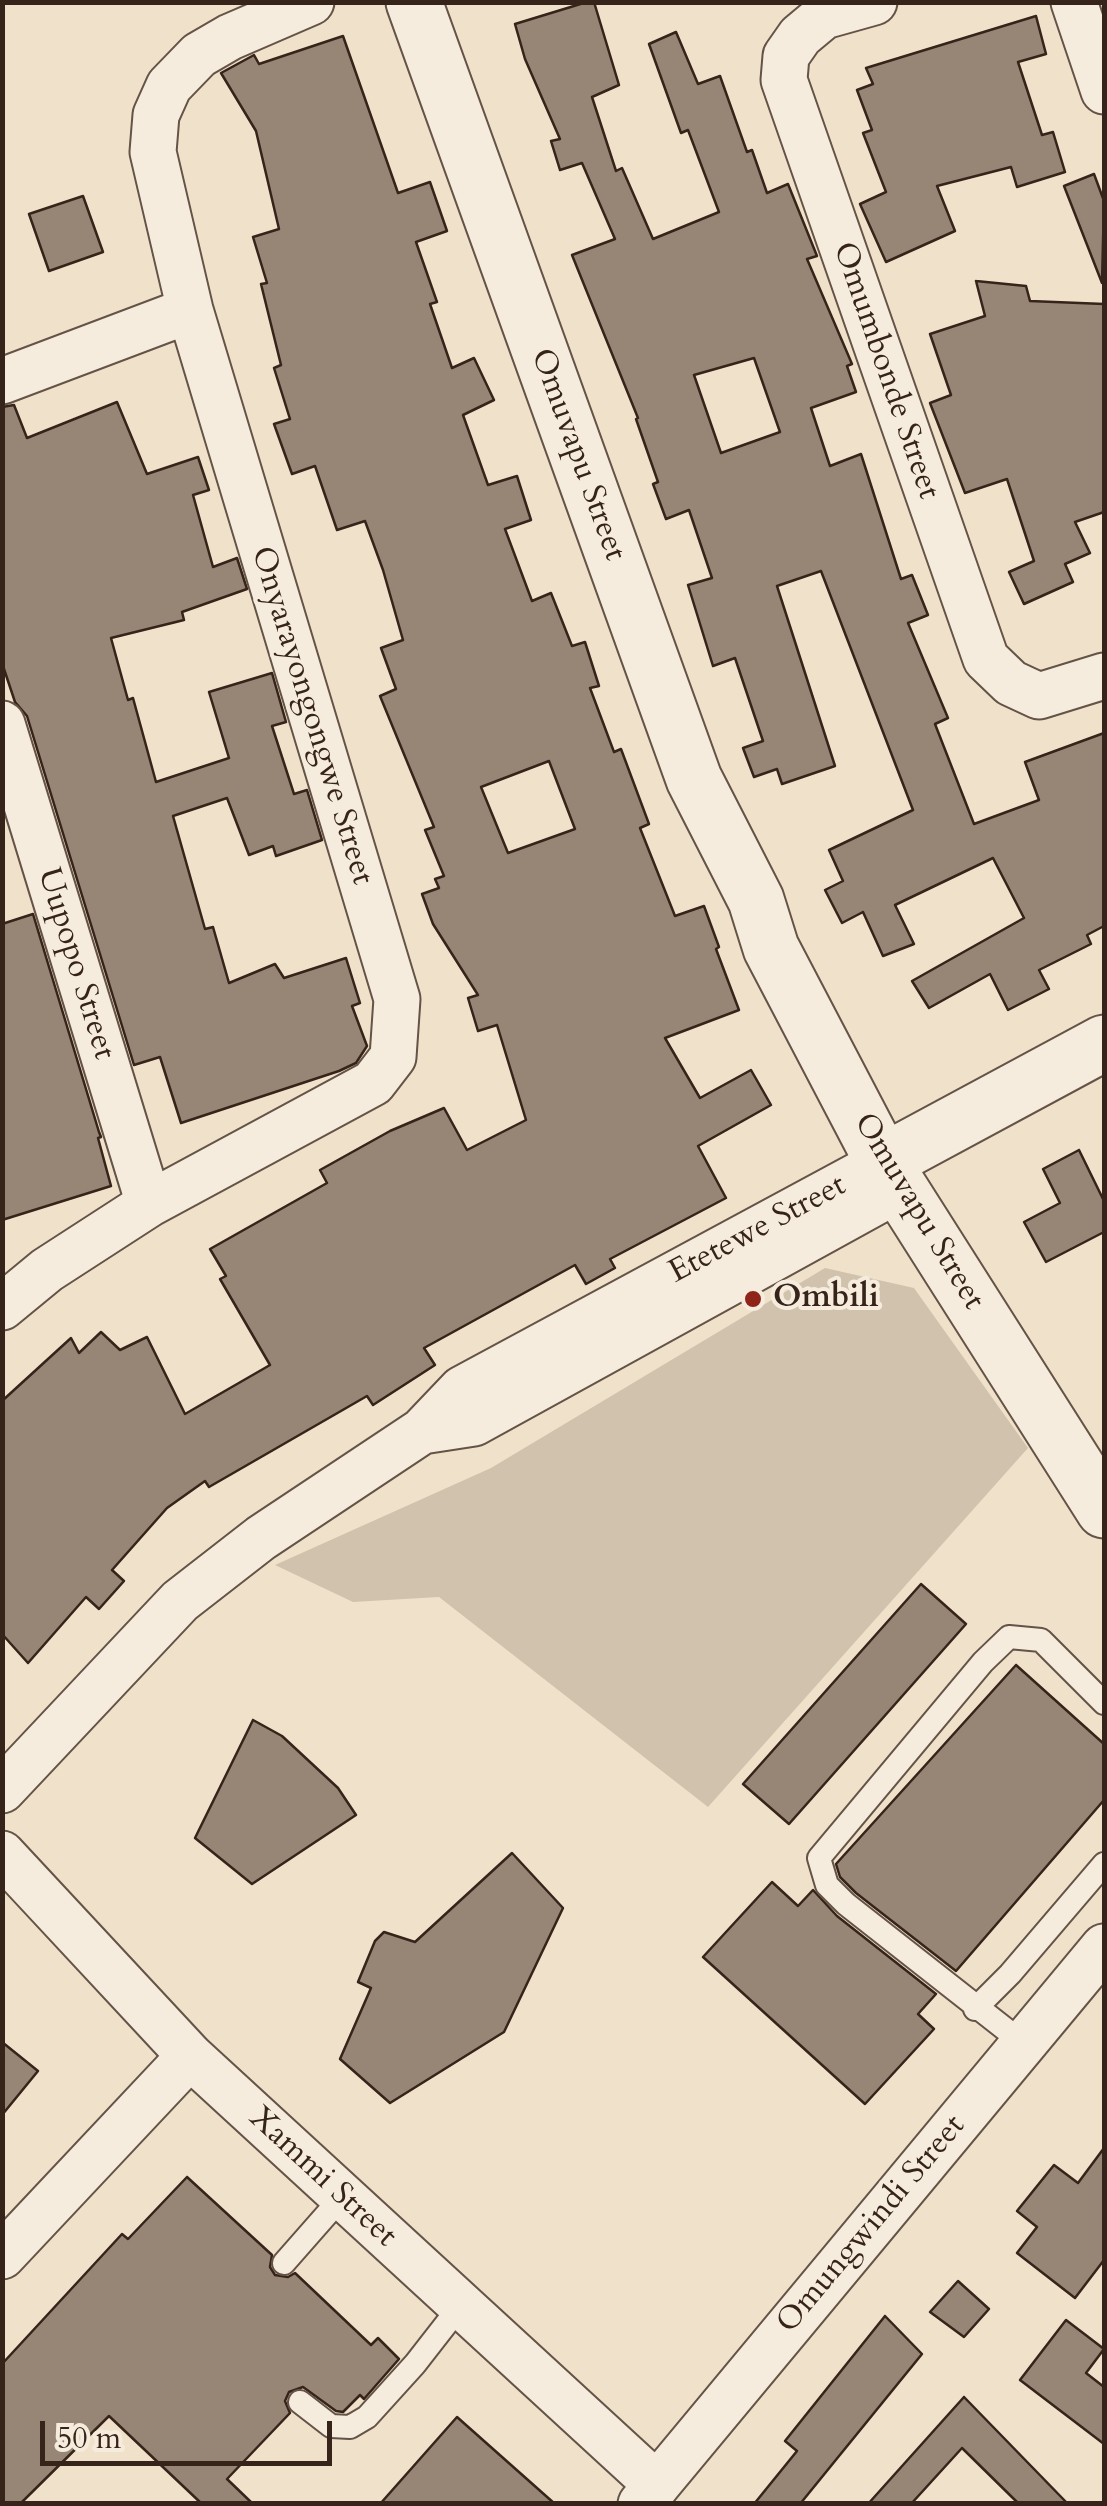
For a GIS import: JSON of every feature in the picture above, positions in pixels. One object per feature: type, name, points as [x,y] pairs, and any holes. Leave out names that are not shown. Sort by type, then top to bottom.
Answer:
[{"type":"street","name":"Onyarayongongwe Street","points":[[2,1307],[47,1270],[149,1204],[374,1083],[393,1057],[397,999],[190,310],[152,152],[156,115],[169,86],[199,55],[310,2]]},
{"type":"street","name":"Omuvapu Street","points":[[414,2],[694,779],[756,900],[790,938],[907,1168],[1104,1510]]},
{"type":"street","name":"Omumbonde Street","points":[[874,2],[824,16],[800,36],[786,56],[784,80],[986,659],[1011,683],[1039,696],[1104,676]]},
{"type":"street","points":[[1074,2],[1104,90]]},
{"type":"street","points":[[2,381],[190,310]]},
{"type":"street","name":"Uupopo Street","points":[[2,724],[149,1204]]},
{"type":"street","name":"Etetewe Street","points":[[2,1790],[180,1601],[260,1538],[422,1432],[474,1423],[907,1168],[1104,1044]]},
{"type":"street","name":"Etetewe Street","points":[[907,1168],[1104,1073]]},
{"type":"street","name":"Omuvapu Street","points":[[907,1168],[1104,1441]]},
{"type":"street","name":"Xammi Street","points":[[2,1854],[190,2056],[461,2306],[649,2494]]},
{"type":"street","name":"Omungwindi Street","points":[[649,2494],[1104,1948]]},
{"type":"street","points":[[2,2256],[190,2056]]},
{"type":"lane","points":[[1023,2043],[846,1904],[826,1885],[819,1858],[983,1662],[1009,1637],[1042,1640],[1104,1703]]},
{"type":"lane","points":[[975,2008],[1010,1974],[1104,1864]]},
{"type":"lane","points":[[284,2263],[342,2197]]},
{"type":"lane","points":[[300,2402],[331,2426],[350,2426],[366,2417],[416,2364],[461,2306]]},
{"type":"shaded area","points":[[825,1268],[914,1288],[1028,1448],[708,1807],[439,1597],[353,1602],[275,1565],[491,1468]]},
{"type":"building","points":[[594,2],[619,85],[592,97],[616,171],[622,168],[653,239],[719,212],[688,130],[681,133],[649,44],[676,32],[698,84],[720,76],[747,152],[752,150],[767,193],[788,184],[817,256],[807,259],[852,364],[847,366],[856,392],[811,408],[830,466],[861,454],[901,579],[912,575],[928,615],[908,623],[948,718],[935,724],[974,824],[1039,800],[1025,762],[1104,733],[1104,926],[1087,935],[1091,944],[1039,970],[1049,989],[1008,1010],[990,974],[929,1008],[912,981],[1024,918],[993,858],[895,905],[914,944],[883,956],[863,912],[842,923],[825,890],[843,881],[829,850],[913,810],[821,571],[777,586],[835,766],[782,784],[777,769],[754,777],[743,748],[763,741],[735,658],[713,666],[688,585],[712,578],[689,510],[666,519],[653,484],[658,482],[638,418],[572,255],[615,239],[582,163],[560,170],[551,141],[560,139],[525,59],[515,24]],"holes":[[[754,358],[780,432],[721,453],[694,375]]]},
{"type":"building","points":[[1036,16],[1046,54],[1018,62],[1042,135],[1053,132],[1065,172],[1017,187],[1011,167],[937,186],[955,231],[886,262],[860,204],[886,192],[863,133],[872,130],[857,90],[873,84],[866,68]]},
{"type":"building","points":[[343,36],[398,193],[430,182],[447,231],[416,242],[437,302],[430,304],[452,368],[474,358],[494,400],[463,415],[488,485],[517,476],[531,520],[505,529],[532,601],[551,593],[572,646],[585,642],[599,686],[590,688],[614,752],[621,749],[649,824],[640,828],[675,916],[704,906],[739,1010],[665,1038],[700,1098],[751,1070],[771,1105],[698,1146],[726,1198],[610,1259],[615,1268],[586,1284],[575,1265],[424,1348],[435,1365],[373,1405],[367,1396],[209,1487],[205,1481],[167,1508],[112,1570],[124,1581],[99,1609],[86,1597],[28,1663],[2,1634],[2,1401],[71,1338],[79,1353],[101,1332],[120,1350],[147,1337],[185,1414],[270,1365],[220,1279],[226,1276],[210,1249],[327,1183],[320,1170],[390,1131],[444,1108],[467,1150],[526,1120],[497,1025],[478,1031],[468,998],[478,995],[433,924],[422,894],[439,888],[435,879],[444,876],[425,830],[434,827],[380,696],[396,689],[381,648],[403,640],[383,570],[365,521],[337,530],[315,466],[292,474],[274,424],[290,419],[274,368],[281,365],[261,284],[267,283],[253,237],[279,229],[256,131],[221,73],[254,55],[259,64]],"holes":[[[549,761],[575,829],[508,853],[481,787]]]},
{"type":"building","points":[[1094,174],[1104,201],[1102,283],[1064,186]]},
{"type":"building","points":[[83,196],[103,252],[49,271],[29,214]]},
{"type":"building","points":[[976,281],[1026,286],[1030,301],[1104,304],[1104,512],[1075,522],[1090,553],[1065,564],[1073,582],[1024,604],[1009,572],[1034,561],[1007,479],[965,493],[930,403],[951,395],[930,334],[985,316]]},
{"type":"building","points":[[117,402],[147,474],[198,457],[209,490],[193,495],[213,567],[237,558],[247,589],[182,612],[184,620],[111,638],[128,700],[133,698],[156,782],[229,758],[209,692],[272,673],[286,722],[272,726],[294,794],[307,790],[322,840],[276,856],[273,846],[249,855],[227,798],[173,816],[205,929],[213,927],[229,983],[275,964],[284,978],[346,958],[360,1003],[352,1006],[367,1046],[356,1063],[339,1071],[181,1123],[160,1057],[134,1065],[27,716],[15,702],[2,663],[2,407],[14,405],[27,438]]},
{"type":"building","points":[[33,914],[101,1137],[98,1138],[111,1186],[2,1220],[2,924]]},
{"type":"building","points":[[1079,1150],[1104,1201],[1104,1232],[1046,1262],[1024,1222],[1060,1203],[1043,1169]]},
{"type":"building","points":[[921,1584],[966,1624],[789,1824],[743,1784]]},
{"type":"building","points":[[1016,1665],[1104,1744],[1104,1800],[956,1971],[856,1893],[840,1877],[836,1864]]},
{"type":"building","points":[[253,1720],[282,1736],[338,1788],[356,1815],[252,1884],[195,1838]]},
{"type":"building","points":[[512,1853],[563,1908],[504,2032],[390,2103],[340,2059],[371,1988],[358,1982],[375,1941],[384,1932],[415,1942]]},
{"type":"building","points":[[772,1882],[798,1906],[813,1890],[837,1916],[936,1994],[918,2014],[934,2029],[865,2104],[703,1957]]},
{"type":"building","points":[[2,2042],[38,2071],[2,2115]]},
{"type":"building","points":[[1104,2148],[1104,2260],[1075,2298],[1017,2253],[1037,2227],[1017,2211],[1054,2165],[1078,2183]]},
{"type":"building","points":[[187,2177],[272,2255],[270,2267],[275,2275],[288,2277],[295,2273],[371,2345],[378,2338],[399,2359],[364,2399],[360,2395],[343,2412],[303,2387],[289,2392],[285,2401],[290,2413],[227,2479],[253,2504],[202,2504],[109,2416],[20,2504],[2,2504],[2,2364],[122,2234],[128,2239]]},
{"type":"building","points":[[958,2281],[989,2309],[964,2337],[930,2312]]},
{"type":"building","points":[[885,2316],[922,2354],[800,2504],[754,2504],[797,2451],[785,2441]]},
{"type":"building","points":[[1066,2320],[1104,2349],[1086,2373],[1104,2387],[1104,2444],[1020,2380]]},
{"type":"building","points":[[964,2397],[1068,2504],[1019,2504],[962,2448],[911,2504],[868,2504]]},
{"type":"building","points":[[457,2417],[555,2504],[380,2504]]},
{"type":"place","name":"Ombili","points":[[753,1299]]}]
